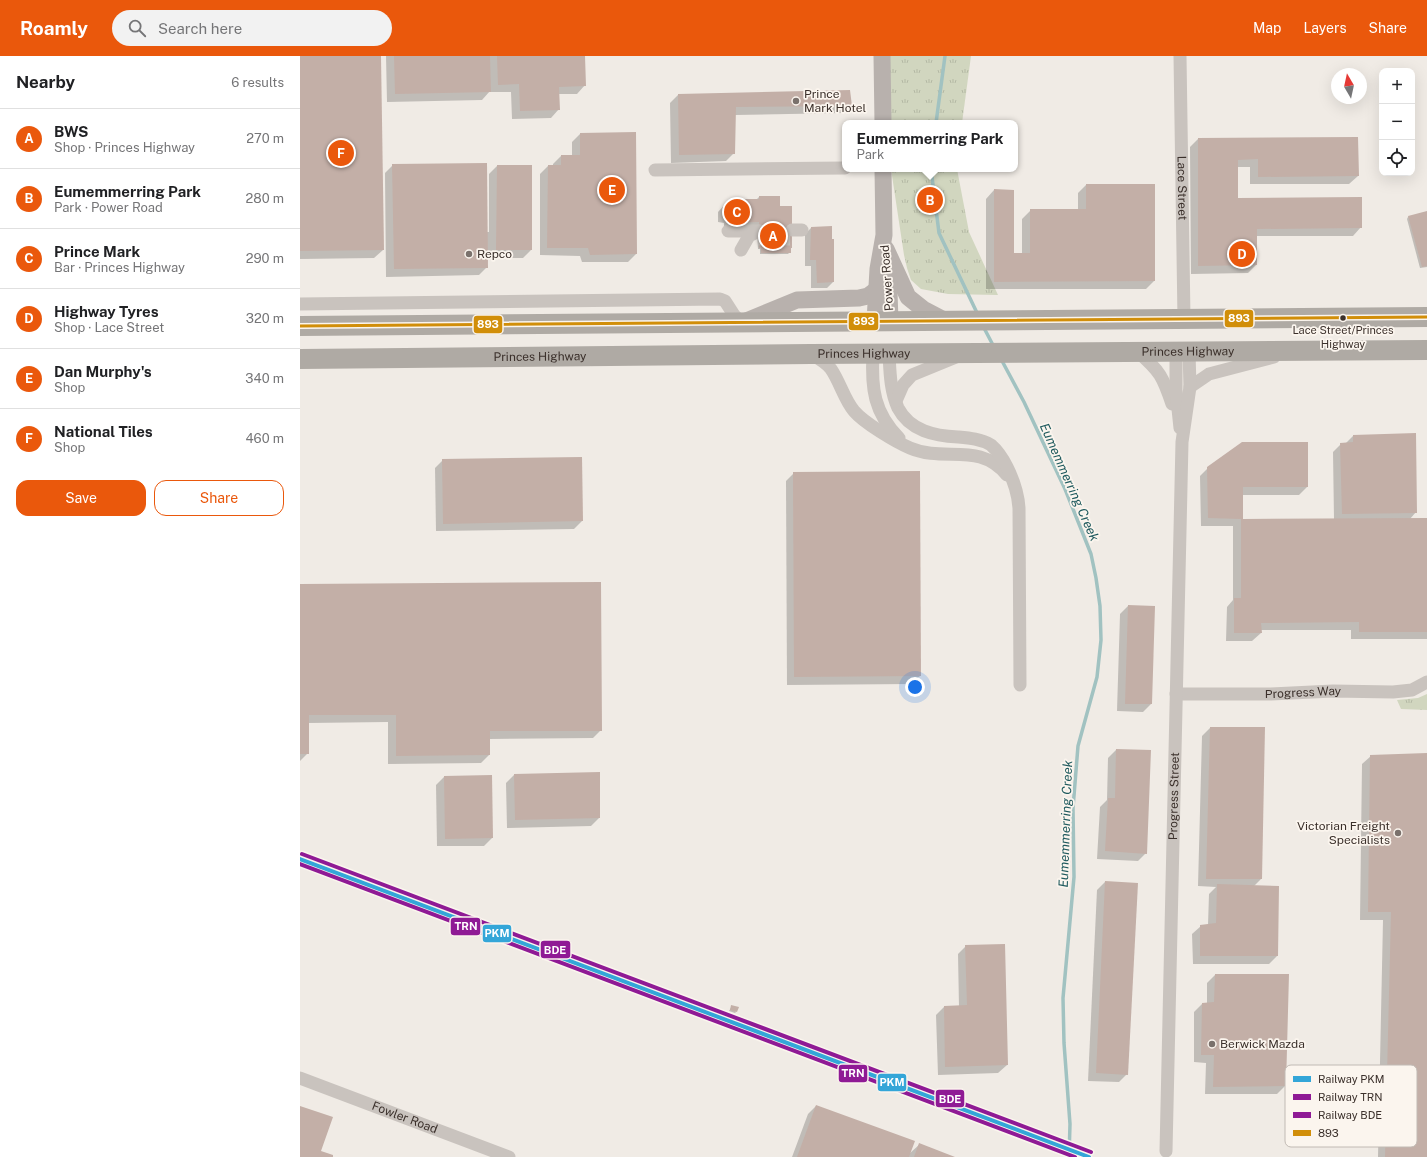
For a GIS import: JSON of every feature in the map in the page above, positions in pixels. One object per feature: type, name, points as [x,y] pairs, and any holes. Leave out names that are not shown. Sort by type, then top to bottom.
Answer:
[{"type":"highway","points":[[300,326],[1427,317]]},
{"type":"highway","points":[[1183,352],[1184,319]]},
{"type":"highway","points":[[881,354],[883,321]]},
{"type":"highway","points":[[338,326],[339,359]]},
{"type":"highway","name":"Princes Highway","points":[[300,359],[1427,350]]},
{"type":"main road","points":[[882,56],[883,120]]},
{"type":"main road","name":"Power Road","points":[[883,172],[885,242],[890,301],[883,321]]},
{"type":"main road","points":[[885,242],[908,297],[923,309],[951,320]]},
{"type":"main road","name":"Power Road","points":[[883,321],[876,290],[878,269],[885,242]]},
{"type":"main road","points":[[742,322],[797,300],[859,298],[868,296],[876,290]]},
{"type":"street","name":"Lace Street","points":[[1180,56],[1184,319]]},
{"type":"street","points":[[655,170],[842,168]]},
{"type":"street","points":[[728,230],[758,235],[749,236],[741,250]]},
{"type":"street","points":[[300,304],[720,299],[725,301],[734,315],[742,322]]},
{"type":"street","points":[[336,304],[338,326]]},
{"type":"street","points":[[1190,387],[1209,374],[1295,351]]},
{"type":"street","points":[[1138,352],[1152,364],[1162,376],[1178,420]]},
{"type":"street","name":"Progress Street","points":[[1166,1151],[1182,442],[1190,387],[1183,352]]},
{"type":"street","name":"Progress Street","points":[[1182,442],[1178,420],[1176,390],[1183,352]]},
{"type":"street","points":[[896,401],[904,385],[912,375],[969,353]]},
{"type":"street","points":[[811,354],[830,368],[850,405],[858,415],[885,434],[909,448],[926,453],[979,456],[990,460],[1001,468],[1010,479],[1015,491],[1019,508]]},
{"type":"street","points":[[881,354],[896,401],[904,417],[920,430],[928,433],[983,441],[994,448],[1002,458],[1016,486],[1019,508],[1020,685]]},
{"type":"street","points":[[881,354],[872,380],[876,401],[887,424],[909,448]]},
{"type":"street","name":"Progress Way","points":[[1176,694],[1271,694],[1333,691],[1393,692],[1412,690],[1427,682]]},
{"type":"street","name":"Fowler Road","points":[[300,1078],[509,1157]]},
{"type":"green space","points":[[882,56],[971,56],[962,120],[884,120]]},
{"type":"green space","points":[[891,172],[958,172],[969,232],[998,295],[948,294],[921,289],[911,280],[904,255]]},
{"type":"green space","points":[[1427,694],[1427,710],[1401,709],[1397,700],[1418,698]]},
{"type":"building","points":[[300,56],[381,56],[384,250],[300,251]]},
{"type":"building","points":[[394,56],[490,56],[491,92],[395,94]]},
{"type":"building","points":[[497,56],[585,56],[586,86],[559,87],[560,110],[520,111],[519,84],[498,85]]},
{"type":"building","points":[[850,90],[852,106],[736,107],[735,154],[679,155],[678,94]]},
{"type":"building","points":[[636,132],[637,254],[590,255],[588,248],[547,248],[548,165],[561,165],[561,155],[580,155],[580,133]]},
{"type":"building","points":[[1358,137],[1359,176],[1258,177],[1258,159],[1238,160],[1238,198],[1362,197],[1362,228],[1257,229],[1257,265],[1198,266],[1198,138]]},
{"type":"building","points":[[487,163],[488,268],[394,269],[392,164]]},
{"type":"building","points":[[497,165],[532,165],[532,250],[496,250]]},
{"type":"building","points":[[1086,184],[1155,184],[1155,281],[994,282],[994,189],[1014,190],[1014,253],[1030,253],[1030,209],[1086,209]]},
{"type":"building","points":[[759,196],[780,196],[780,206],[792,206],[791,253],[761,253],[761,248],[759,248],[759,222],[729,223],[729,217],[724,217],[724,205],[729,205],[729,199],[759,199]]},
{"type":"building","points":[[1427,211],[1427,266],[1422,267],[1408,216]]},
{"type":"building","points":[[832,226],[832,239],[834,239],[834,282],[817,283],[816,260],[810,260],[811,227]]},
{"type":"building","points":[[1416,433],[1417,513],[1342,514],[1340,443],[1353,442],[1353,435]]},
{"type":"building","points":[[1242,442],[1308,442],[1308,487],[1243,487],[1243,519],[1427,518],[1427,632],[1359,632],[1359,622],[1261,623],[1262,633],[1234,633],[1234,598],[1241,598],[1241,519],[1208,518],[1207,467]]},
{"type":"building","points":[[582,457],[583,521],[443,524],[442,459]]},
{"type":"building","points":[[920,471],[921,676],[794,677],[793,472]]},
{"type":"building","points":[[601,582],[602,731],[490,731],[490,755],[396,756],[396,715],[309,715],[309,754],[300,754],[300,584]]},
{"type":"building","points":[[1128,605],[1155,606],[1152,704],[1125,704]]},
{"type":"building","points":[[1210,727],[1265,727],[1262,879],[1206,879]]},
{"type":"building","points":[[1116,749],[1151,750],[1147,854],[1105,851],[1108,798],[1115,798]]},
{"type":"building","name":"Victorian Freight Specialists","points":[[1427,753],[1427,1157],[1385,1157],[1385,1147],[1417,1147],[1417,1065],[1387,1065],[1391,912],[1368,912],[1370,755]]},
{"type":"building","points":[[600,772],[600,818],[515,820],[514,774]]},
{"type":"building","points":[[492,775],[493,838],[445,839],[444,776]]},
{"type":"building","points":[[1105,881],[1138,883],[1128,1075],[1096,1073]]},
{"type":"building","points":[[1217,884],[1279,886],[1278,956],[1200,956],[1200,925],[1216,923]]},
{"type":"building","points":[[1005,944],[1008,1065],[945,1067],[944,1006],[967,1005],[965,945]]},
{"type":"building","points":[[1215,974],[1289,974],[1285,1086],[1213,1087],[1214,1055],[1201,1055],[1202,1003],[1214,1002]]},
{"type":"building","points":[[731,1005],[739,1007],[737,1012],[730,1010]]},
{"type":"building","points":[[816,1105],[915,1141],[909,1157],[797,1157]]},
{"type":"building","points":[[300,1106],[333,1117],[321,1151],[333,1155],[333,1157],[300,1157]]},
{"type":"building","points":[[919,1143],[955,1157],[914,1157]]},
{"type":"waterway","name":"Eumemmerring Creek","points":[[936,120],[945,56]]},
{"type":"waterway","name":"Eumemmerring Creek","points":[[931,172],[939,233],[978,315]]},
{"type":"waterway","name":"Eumemmerring Creek","points":[[984,328],[994,347]]},
{"type":"waterway","name":"Eumemmerring Creek","points":[[1001,359],[1024,402],[1065,489],[1091,554],[1100,606],[1101,640],[1097,677],[1078,746],[1073,808],[1074,877],[1063,998],[1064,1043],[1070,1124],[1069,1157]]},
{"type":"tunnel","points":[[758,239],[793,239]]},
{"type":"rail line","name":"BDE","points":[[302,854],[1091,1152]]},
{"type":"rail line","name":"PKM","points":[[300,859],[1089,1157]]},
{"type":"rail line","name":"TRN","points":[[300,864],[1075,1157]]},
{"type":"transit line","name":"893","points":[[300,326],[1427,317]]},
{"type":"place","name":"Prince Mark Hotel","points":[[796,101]]},
{"type":"place","name":"National Tiles","points":[[341,153]]},
{"type":"place","name":"Dan Murphy's","points":[[612,190]]},
{"type":"place","name":"Eumemmerring Park","points":[[930,200]]},
{"type":"place","name":"Prince Mark","points":[[737,212]]},
{"type":"place","name":"BWS","points":[[773,236]]},
{"type":"place","name":"Repco","points":[[469,254]]},
{"type":"place","name":"Highway Tyres","points":[[1242,254]]},
{"type":"place","name":"Lace Street/Princes Highway","points":[[1343,318]]},
{"type":"place","name":"Victorian Freight Specialists","points":[[1398,833]]},
{"type":"place","name":"Berwick Mazda","points":[[1212,1044]]}]
